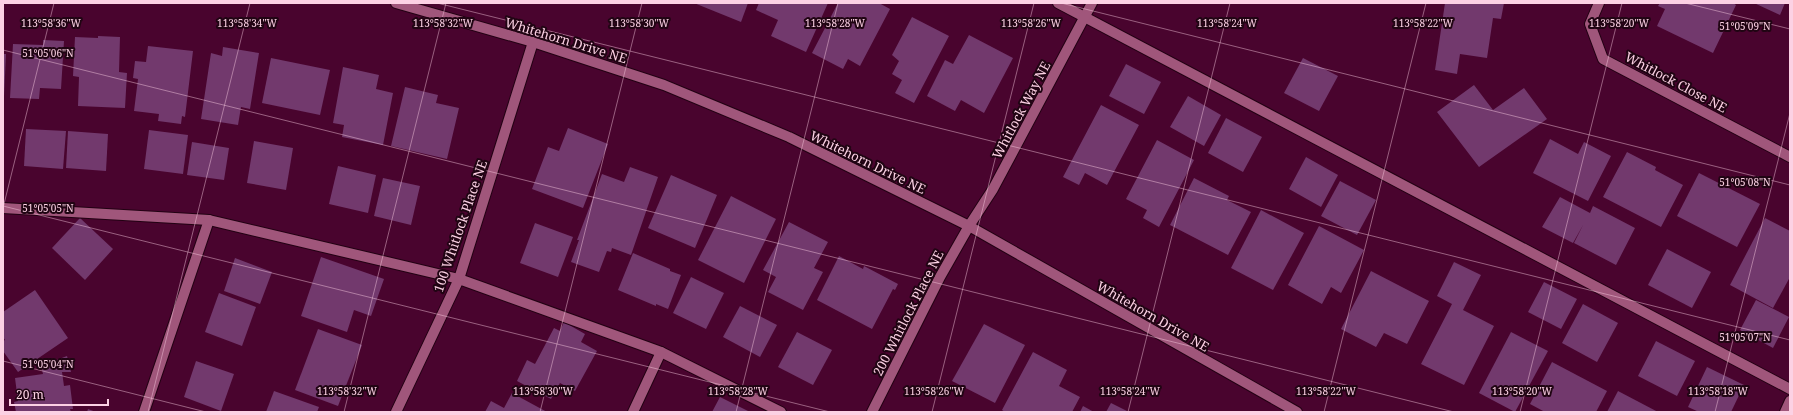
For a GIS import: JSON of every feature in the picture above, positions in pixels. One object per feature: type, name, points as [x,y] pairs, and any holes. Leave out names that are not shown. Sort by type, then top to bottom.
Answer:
[{"type":"street","name":"Whitehorn Drive NE","points":[[396,3],[533,42],[664,85],[782,134],[969,226],[1297,412]]},
{"type":"street","points":[[1058,3],[1790,389]]},
{"type":"street","name":"Whitlock Way NE","points":[[969,226],[993,189],[1086,17],[1092,3]]},
{"type":"street","name":"Whitlock Close NE","points":[[1599,3],[1590,24],[1603,59],[1790,157]]},
{"type":"street","name":"100 Whitlock Place NE","points":[[396,412],[459,279],[533,42]]},
{"type":"street","points":[[3,208],[209,220],[459,279],[661,352],[781,412]]},
{"type":"street","points":[[144,412],[209,220]]},
{"type":"street","name":"200 Whitlock Place NE","points":[[872,412],[940,277],[969,226]]},
{"type":"street","points":[[633,412],[661,352]]},
{"type":"street","points":[[1785,412],[1790,401]]},
{"type":"building","points":[[694,3],[748,3],[741,22]]},
{"type":"building","points":[[759,3],[828,3],[806,52],[771,36],[778,20],[756,10]]},
{"type":"building","points":[[838,3],[879,3],[890,9],[860,66],[848,59],[843,69],[812,53]]},
{"type":"building","points":[[1445,3],[1504,3],[1501,19],[1493,18],[1487,58],[1460,54],[1457,74],[1435,70]]},
{"type":"building","points":[[1660,3],[1733,3],[1736,5],[1713,53],[1657,26],[1665,9],[1658,6]]},
{"type":"building","points":[[1754,3],[1785,3],[1780,15]]},
{"type":"building","points":[[912,17],[949,36],[914,103],[895,93],[902,80],[892,74],[899,61],[892,55]]},
{"type":"building","points":[[969,35],[1013,58],[984,113],[961,100],[955,111],[927,96],[945,60],[953,64]]},
{"type":"building","points":[[98,36],[120,37],[119,72],[127,73],[125,108],[78,106],[79,77],[73,76],[75,37],[98,38]]},
{"type":"building","points":[[43,40],[64,41],[61,89],[40,88],[39,99],[10,98],[13,44],[43,45]]},
{"type":"building","points":[[148,46],[193,51],[185,117],[182,116],[181,124],[158,121],[159,114],[134,111],[138,79],[133,78],[135,61],[146,62]]},
{"type":"building","points":[[223,47],[259,53],[250,109],[241,107],[238,125],[201,119],[211,53],[222,56]]},
{"type":"building","points":[[3,54],[6,54],[4,96],[3,96]]},
{"type":"building","points":[[271,58],[330,70],[320,115],[262,103]]},
{"type":"building","points":[[1303,58],[1338,76],[1319,111],[1284,93]]},
{"type":"building","points":[[1126,64],[1161,82],[1144,114],[1109,96]]},
{"type":"building","points":[[343,67],[379,75],[376,89],[393,93],[383,145],[342,137],[344,125],[333,123]]},
{"type":"building","points":[[1474,85],[1493,110],[1524,88],[1547,119],[1479,167],[1437,112]]},
{"type":"building","points":[[405,87],[438,95],[436,103],[459,108],[447,159],[391,146]]},
{"type":"building","points":[[1188,96],[1221,115],[1204,146],[1170,127]]},
{"type":"building","points":[[1101,105],[1139,125],[1107,185],[1085,173],[1079,185],[1063,177]]},
{"type":"building","points":[[1226,118],[1262,137],[1243,172],[1208,153]]},
{"type":"building","points":[[568,128],[608,144],[583,208],[532,189],[548,147],[559,151]]},
{"type":"building","points":[[26,129],[66,131],[63,169],[24,166]]},
{"type":"building","points":[[149,130],[188,135],[183,174],[144,169]]},
{"type":"building","points":[[68,131],[108,134],[106,171],[66,168]]},
{"type":"building","points":[[1550,139],[1578,154],[1584,142],[1611,156],[1588,201],[1533,173]]},
{"type":"building","points":[[1157,140],[1194,160],[1159,227],[1143,218],[1147,210],[1126,199]]},
{"type":"building","points":[[254,141],[293,148],[286,190],[247,183]]},
{"type":"building","points":[[192,142],[229,148],[224,180],[187,175]]},
{"type":"building","points":[[1627,152],[1656,167],[1655,170],[1683,185],[1661,227],[1603,197]]},
{"type":"building","points":[[1306,157],[1338,175],[1321,207],[1289,189]]},
{"type":"building","points":[[338,166],[376,175],[368,213],[329,204]]},
{"type":"building","points":[[630,167],[658,177],[631,255],[612,248],[611,252],[607,251],[599,272],[571,262],[579,240],[577,240],[602,174],[624,182]]},
{"type":"building","points":[[1699,173],[1760,204],[1737,247],[1677,216]]},
{"type":"building","points":[[671,175],[717,195],[695,248],[648,228]]},
{"type":"building","points":[[383,178],[420,186],[411,225],[374,216]]},
{"type":"building","points":[[1194,178],[1229,196],[1227,200],[1251,212],[1228,255],[1170,225]]},
{"type":"building","points":[[1340,181],[1376,200],[1357,235],[1321,216]]},
{"type":"building","points":[[731,196],[776,219],[744,283],[698,260]]},
{"type":"building","points":[[1560,197],[1590,213],[1593,206],[1635,228],[1616,265],[1574,243],[1583,225],[1573,243],[1542,227]]},
{"type":"building","points":[[1261,210],[1304,233],[1273,290],[1231,268]]},
{"type":"building","points":[[80,218],[113,249],[85,280],[52,248]]},
{"type":"building","points":[[1765,218],[1790,231],[1790,277],[1773,308],[1730,285]]},
{"type":"building","points":[[789,222],[828,242],[814,268],[823,272],[803,310],[768,292],[776,277],[763,270]]},
{"type":"building","points":[[535,223],[573,237],[558,277],[520,263]]},
{"type":"building","points":[[1319,226],[1364,250],[1341,293],[1331,287],[1322,304],[1288,285]]},
{"type":"building","points":[[1667,249],[1711,272],[1692,308],[1648,285]]},
{"type":"building","points":[[633,253],[681,275],[668,309],[656,304],[656,306],[618,290]]},
{"type":"building","points":[[839,256],[863,269],[864,266],[898,284],[895,290],[893,289],[872,329],[817,300]]},
{"type":"building","points":[[321,257],[384,279],[371,316],[354,310],[347,332],[301,316]]},
{"type":"building","points":[[235,258],[272,272],[260,304],[224,291]]},
{"type":"building","points":[[1454,262],[1481,275],[1463,310],[1494,326],[1464,385],[1421,364],[1452,304],[1437,296]]},
{"type":"building","points":[[1371,271],[1429,301],[1407,344],[1384,333],[1376,347],[1341,329]]},
{"type":"building","points":[[691,277],[724,293],[706,329],[673,313]]},
{"type":"building","points":[[1544,282],[1577,299],[1561,329],[1528,312]]},
{"type":"building","points":[[35,290],[68,338],[18,372],[3,351],[3,341],[5,340],[3,337],[3,312]]},
{"type":"building","points":[[219,293],[256,307],[242,346],[205,332]]},
{"type":"building","points":[[1756,300],[1789,317],[1773,348],[1740,330]]},
{"type":"building","points":[[1583,304],[1618,323],[1597,362],[1562,343]]},
{"type":"building","points":[[740,306],[777,325],[760,357],[723,337]]},
{"type":"building","points":[[564,322],[585,334],[581,342],[597,351],[575,391],[560,383],[551,399],[517,381],[527,360],[535,364],[554,328],[560,331]]},
{"type":"building","points":[[984,324],[1025,345],[995,403],[952,381]]},
{"type":"building","points":[[318,329],[362,345],[338,406],[295,390]]},
{"type":"building","points":[[797,332],[832,350],[813,385],[778,367]]},
{"type":"building","points":[[1511,332],[1548,351],[1515,412],[1479,393]]},
{"type":"building","points":[[1656,341],[1695,361],[1677,396],[1638,376]]},
{"type":"building","points":[[1033,352],[1067,370],[1059,386],[1080,397],[1072,412],[1005,412],[1002,410]]},
{"type":"building","points":[[67,356],[71,372],[62,372],[64,386],[70,385],[73,409],[70,409],[71,412],[16,412],[14,402],[18,401],[15,378],[43,374],[41,366]]},
{"type":"building","points":[[196,361],[234,374],[221,411],[184,397]]},
{"type":"building","points":[[1552,362],[1607,391],[1596,412],[1545,412],[1530,404]]},
{"type":"building","points":[[1707,367],[1744,385],[1731,412],[1699,412],[1688,407]]},
{"type":"building","points":[[274,391],[319,407],[317,412],[266,412]]},
{"type":"building","points":[[1618,391],[1658,412],[1607,412]]},
{"type":"building","points":[[512,393],[547,412],[485,412],[491,401],[504,408]]},
{"type":"building","points":[[720,397],[750,412],[712,412]]},
{"type":"building","points":[[1111,403],[1129,412],[1106,412]]},
{"type":"building","points":[[1083,406],[1094,412],[1080,412]]},
{"type":"building","points":[[88,409],[96,412],[87,412]]}]
